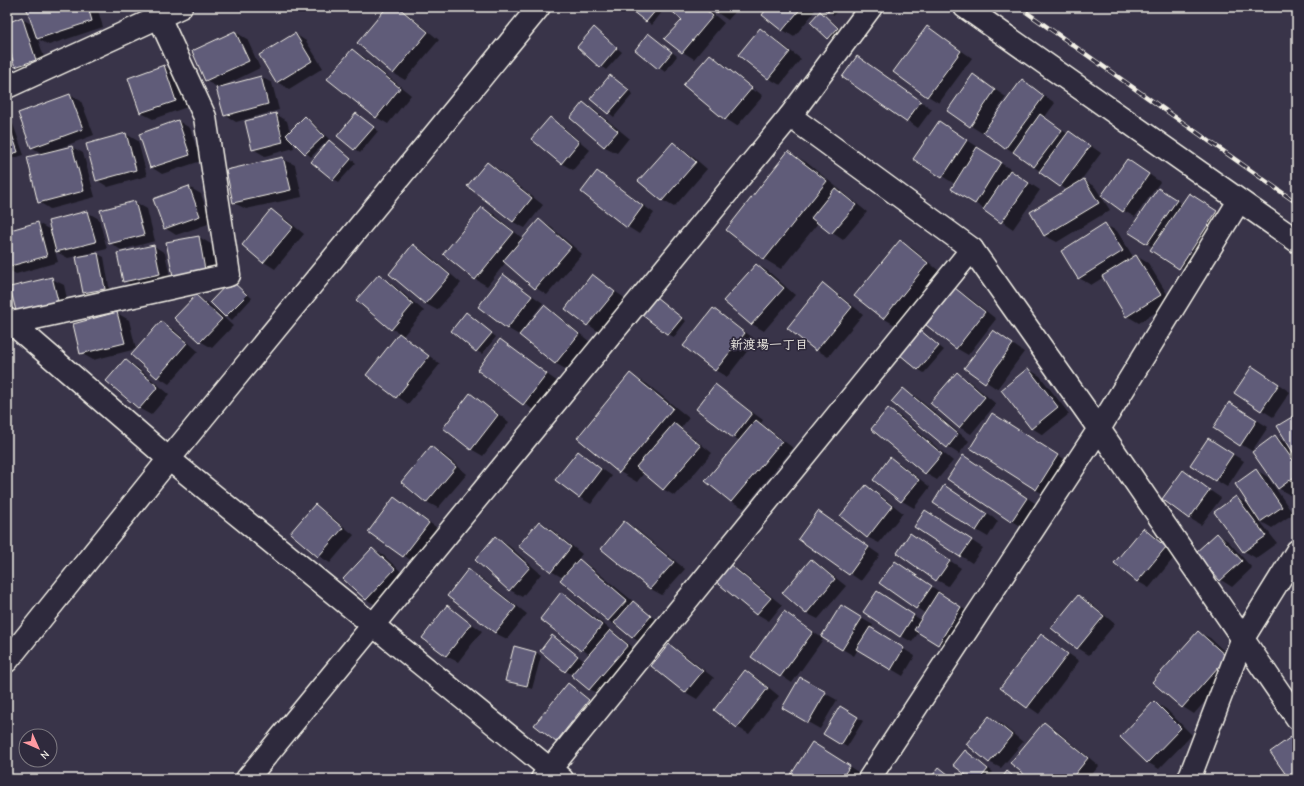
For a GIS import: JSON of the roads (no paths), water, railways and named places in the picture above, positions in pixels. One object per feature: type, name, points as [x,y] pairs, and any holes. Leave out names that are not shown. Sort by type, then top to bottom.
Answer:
[{"type":"street","points":[[7,87],[180,7]]},
{"type":"street","points":[[7,661],[169,459],[539,7]]},
{"type":"street","points":[[247,779],[790,116],[871,7]]},
{"type":"street","points":[[966,7],[1297,241]]},
{"type":"street","points":[[10,321],[229,275],[205,117],[159,17]]},
{"type":"street","points":[[790,116],[972,249],[1099,429],[1242,640],[1297,718]]},
{"type":"street","points":[[869,779],[1099,429],[1239,201]]},
{"type":"street","points":[[10,321],[169,459],[373,626],[551,776],[972,249]]},
{"type":"street","points":[[1189,779],[1242,640],[1297,551]]},
{"type":"railway","points":[[1019,7],[1297,203]]},
{"type":"district","name":"新渡場一丁目","points":[[769,344]]}]
